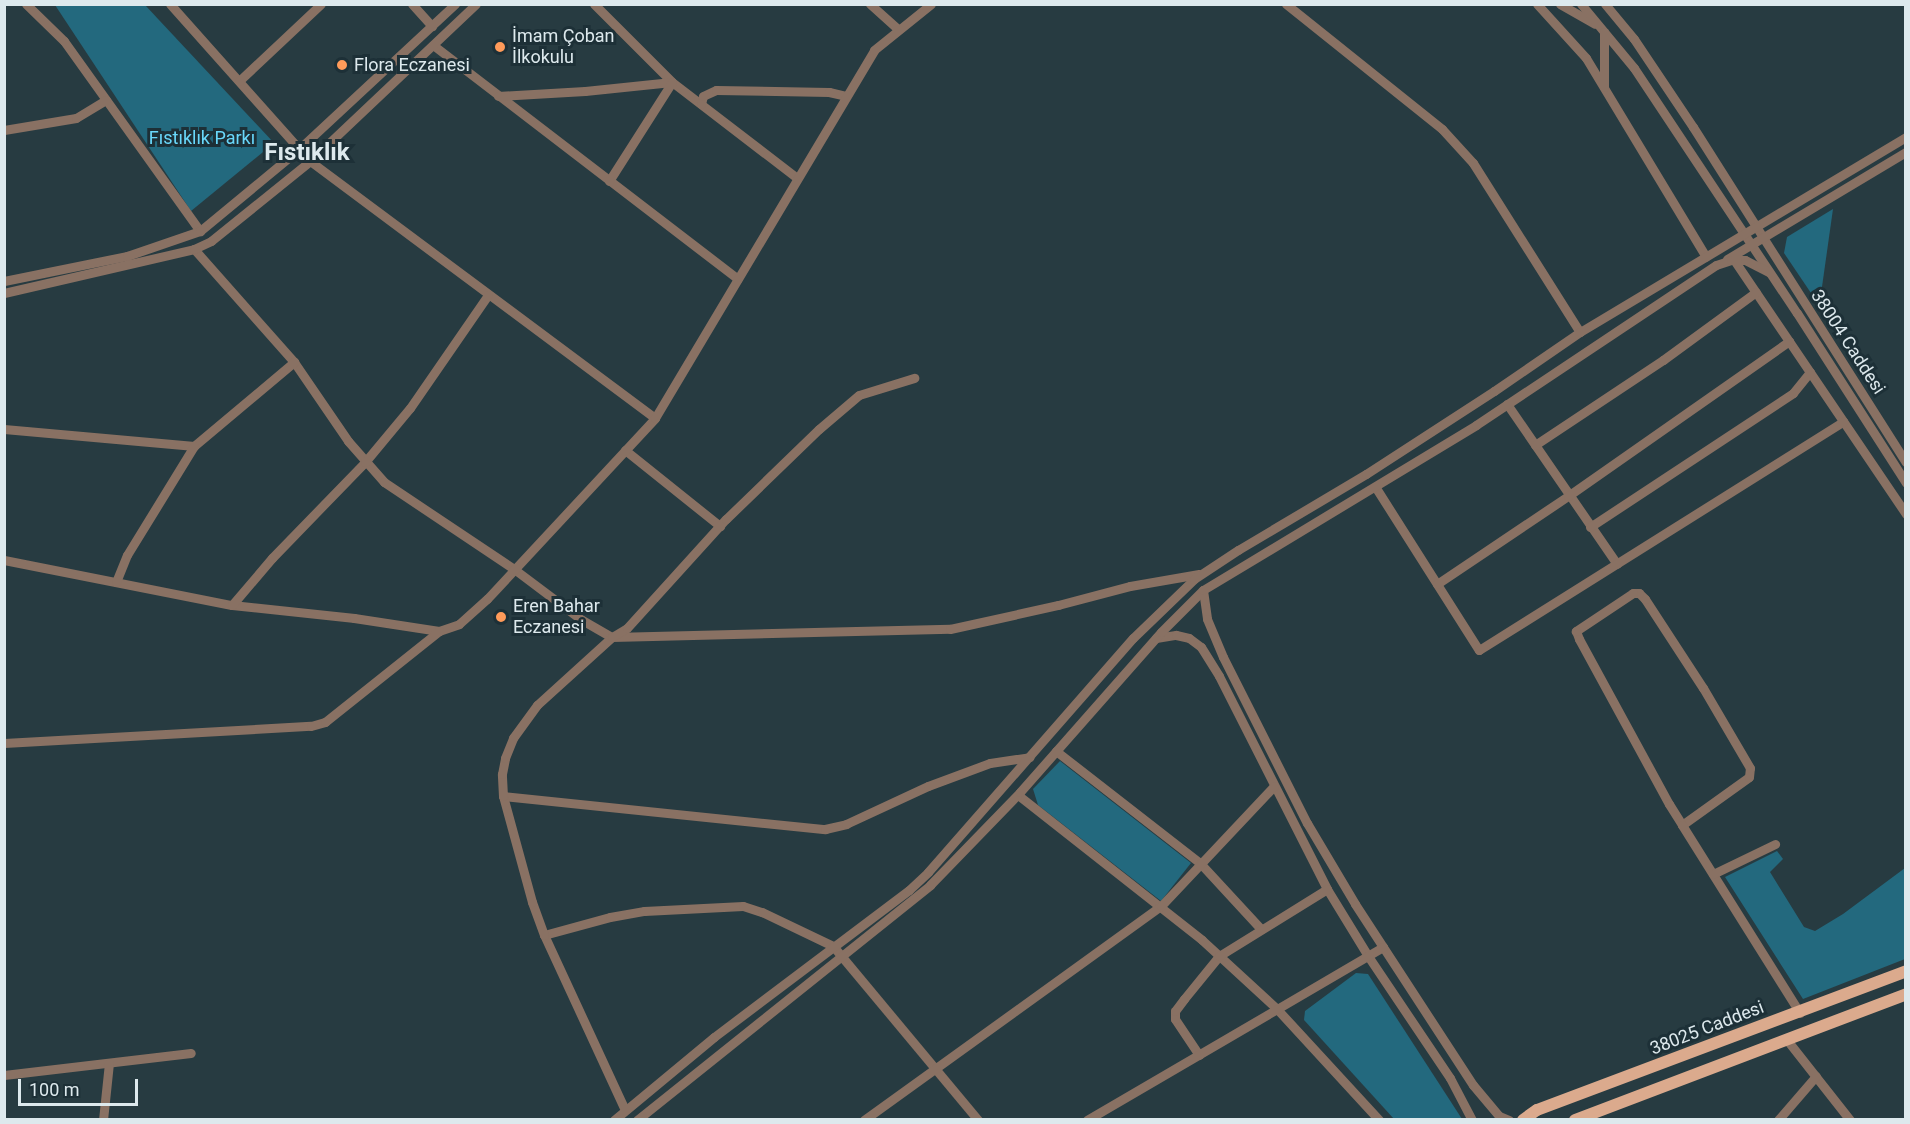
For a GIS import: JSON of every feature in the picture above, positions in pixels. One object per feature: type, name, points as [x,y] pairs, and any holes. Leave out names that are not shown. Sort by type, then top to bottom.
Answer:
[{"type":"main road","name":"38025 Caddesi","points":[[1523,1119],[1537,1110],[1905,971]]},
{"type":"main road","points":[[1575,1119],[1905,994]]},
{"type":"street","points":[[26,4],[64,41],[200,231]]},
{"type":"street","points":[[170,4],[310,161],[488,296],[656,418]]},
{"type":"street","points":[[239,81],[321,4]]},
{"type":"street","points":[[412,4],[432,26]]},
{"type":"street","points":[[4,281],[127,256],[200,231],[299,149],[455,4]]},
{"type":"street","points":[[4,293],[194,249],[211,240],[310,161],[476,4]]},
{"type":"street","points":[[594,4],[672,82],[796,177]]},
{"type":"street","points":[[870,4],[898,29]]},
{"type":"street","points":[[4,743],[311,726],[325,722],[439,631],[459,624],[471,615],[656,418],[796,177],[873,50],[931,4]]},
{"type":"street","points":[[1286,4],[1442,129],[1473,163],[1580,332]]},
{"type":"street","points":[[1537,4],[1586,58],[1706,257]]},
{"type":"street","points":[[1560,4],[1602,30],[1604,87]]},
{"type":"street","name":"38004 Caddesi","points":[[1581,4],[1634,68],[1905,483]]},
{"type":"street","name":"38004 Caddesi","points":[[1605,4],[1651,63],[1905,462]]},
{"type":"street","points":[[433,45],[738,279]]},
{"type":"street","points":[[498,96],[585,91],[672,82]]},
{"type":"street","points":[[609,182],[672,82]]},
{"type":"street","points":[[701,104],[703,96],[716,90],[829,92],[846,96]]},
{"type":"street","points":[[4,130],[76,118],[106,100]]},
{"type":"street","points":[[614,1119],[714,1037],[909,890],[928,872],[1133,638],[1203,573],[1366,474],[1580,332],[1905,137]]},
{"type":"street","points":[[637,1119],[930,885],[1017,795],[1156,638],[1203,591],[1376,488],[1716,265],[1763,239],[1905,152]]},
{"type":"street","points":[[194,249],[294,362],[365,462],[384,482],[514,568],[582,620],[612,637],[950,629],[1130,586],[1203,573]]},
{"type":"street","points":[[1716,265],[1734,260],[1755,264],[1769,272]]},
{"type":"street","points":[[1734,260],[1905,514]]},
{"type":"street","points":[[1534,445],[1663,360],[1756,292]]},
{"type":"street","points":[[231,605],[272,558],[365,462],[410,408],[488,296]]},
{"type":"street","points":[[1437,584],[1568,496],[1789,341]]},
{"type":"street","points":[[116,582],[127,555],[194,446],[294,362]]},
{"type":"street","points":[[1590,527],[1793,393],[1810,372]]},
{"type":"street","points":[[625,1110],[543,935],[503,796],[502,774],[505,758],[524,721],[537,705],[612,637],[627,628],[720,526],[849,402],[859,394],[914,378]]},
{"type":"street","points":[[1506,404],[1617,564]]},
{"type":"street","points":[[1867,422],[1877,417]]},
{"type":"street","points":[[1376,488],[1479,650],[1843,422]]},
{"type":"street","points":[[4,429],[194,446]]},
{"type":"street","points":[[625,450],[720,526]]},
{"type":"street","points":[[4,560],[231,605],[354,618],[439,631]]},
{"type":"street","points":[[1203,591],[1207,619],[1218,646],[1307,823],[1383,947],[1473,1085],[1498,1116],[1509,1119]]},
{"type":"street","points":[[1682,825],[1749,777],[1750,768],[1703,688],[1645,599],[1639,593],[1633,593],[1576,631],[1682,825],[1800,1012]]},
{"type":"street","points":[[1156,638],[1176,635],[1189,638],[1201,648],[1219,676],[1327,890],[1368,956],[1450,1078],[1472,1119]]},
{"type":"street","points":[[1201,648],[1210,638],[1218,646]]},
{"type":"street","points":[[1056,751],[1200,863],[1261,929]]},
{"type":"street","points":[[503,796],[825,829],[846,824],[928,786],[990,763],[1030,757]]},
{"type":"street","points":[[864,1119],[1161,906],[1274,786]]},
{"type":"street","points":[[1017,795],[1161,906],[1219,956],[1277,1009],[1379,1119]]},
{"type":"street","points":[[1713,874],[1775,844]]},
{"type":"street","points":[[1199,1055],[1179,1026],[1175,1011],[1219,956],[1327,890]]},
{"type":"street","points":[[543,935],[610,917],[644,911],[742,906],[762,912],[833,946],[978,1119]]},
{"type":"street","points":[[1087,1119],[1383,947]]},
{"type":"street","points":[[1787,1040],[1850,1119]]},
{"type":"street","points":[[4,1075],[191,1053]]},
{"type":"street","points":[[103,1119],[109,1063]]},
{"type":"street","points":[[1778,1119],[1816,1076]]},
{"type":"green space","name":"Fıstıklık Parkı","points":[[55,5],[145,5],[274,143],[191,211]]},
{"type":"green space","points":[[1833,209],[1821,294],[1815,299],[1784,253],[1787,237]]},
{"type":"green space","points":[[1060,761],[1191,863],[1161,901],[1038,805],[1033,789]]},
{"type":"green space","points":[[1777,851],[1783,859],[1770,872],[1804,927],[1815,931],[1843,914],[1905,868],[1905,959],[1803,999],[1725,877]]},
{"type":"green space","points":[[1356,973],[1368,974],[1462,1119],[1394,1119],[1304,1020],[1305,1011]]},
{"type":"place","name":"İmam Çoban İlkokulu","points":[[500,47]]},
{"type":"place","name":"Flora Eczanesi","points":[[342,65]]},
{"type":"place","name":"Eren Bahar Eczanesi","points":[[501,617]]},
{"type":"district","name":"Fıstıklık","points":[[307,153]]}]
